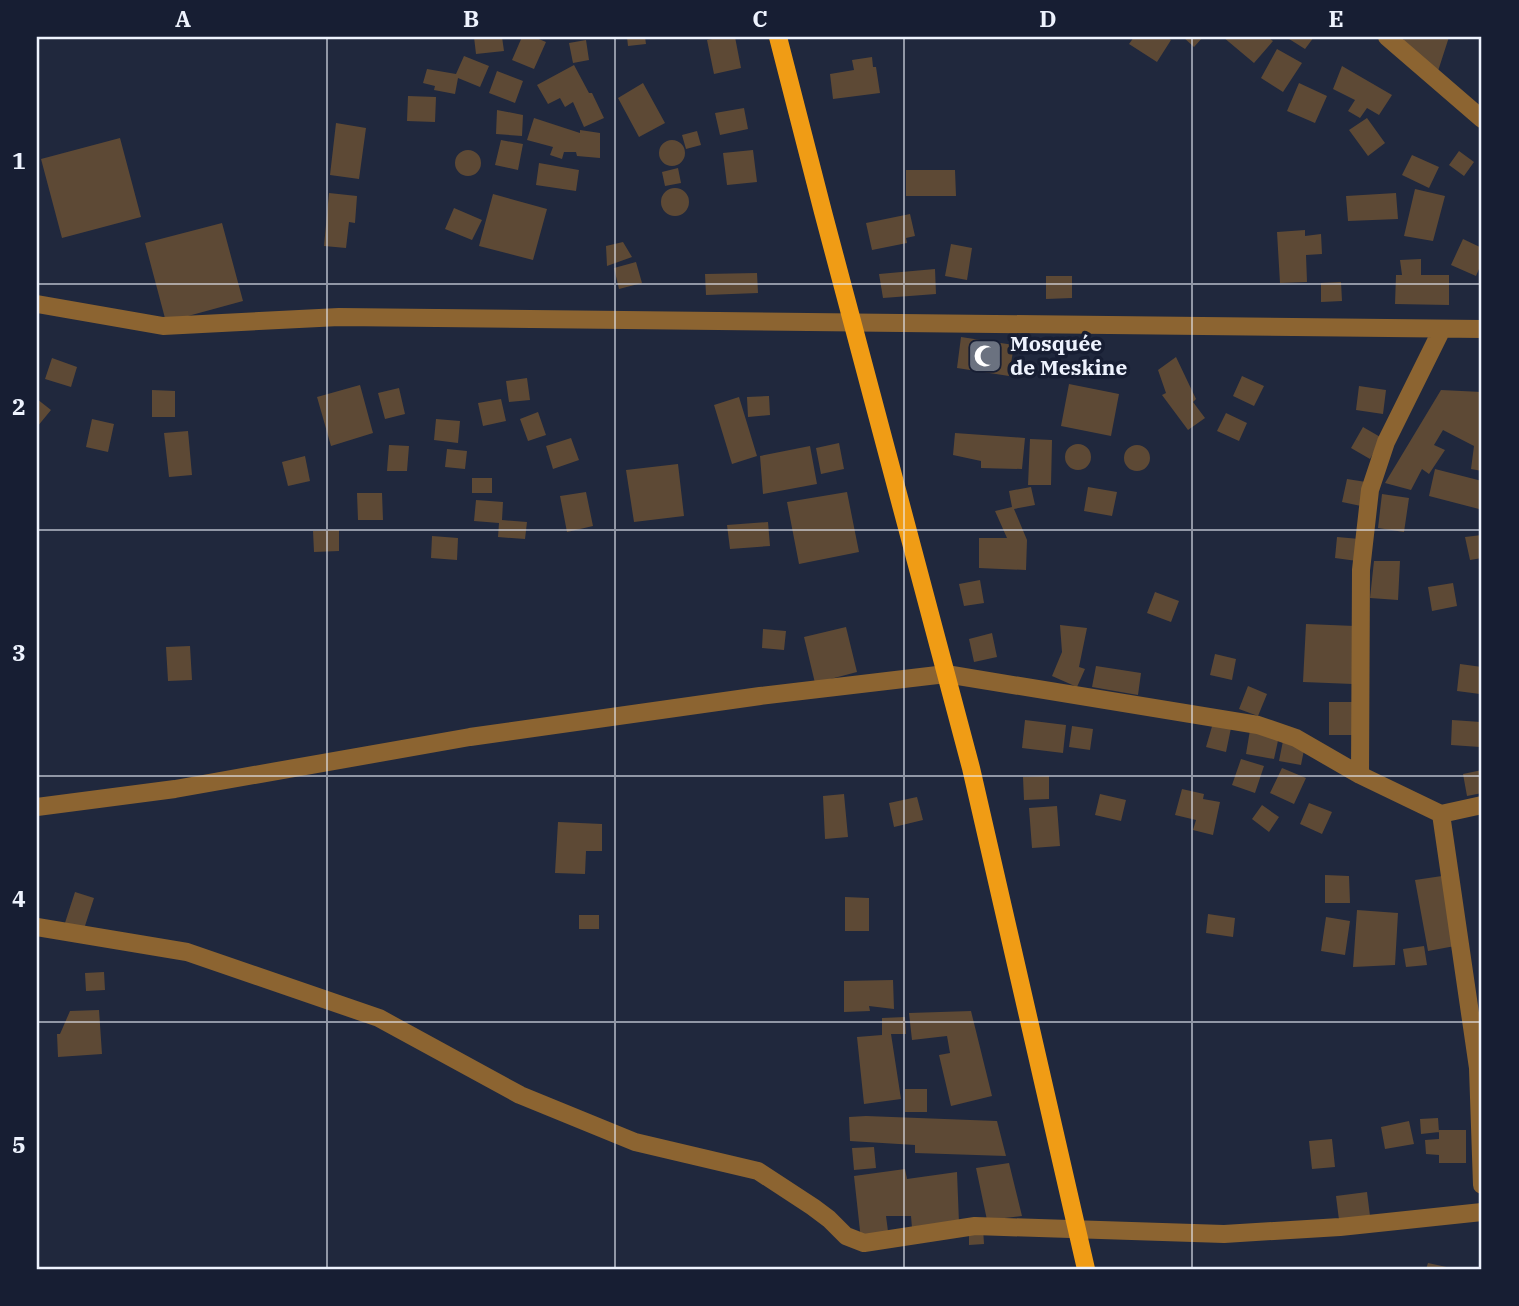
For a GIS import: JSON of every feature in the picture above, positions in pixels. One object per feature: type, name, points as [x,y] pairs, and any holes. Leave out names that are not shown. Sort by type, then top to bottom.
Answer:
[{"type":"main road","points":[[779,37],[971,768],[1086,1269]]},
{"type":"street","points":[[1387,37],[1482,119]]},
{"type":"street","points":[[37,304],[163,326],[339,317],[1482,330]]},
{"type":"street","points":[[1360,775],[1361,570],[1370,489],[1386,442],[1442,329]]},
{"type":"street","points":[[37,807],[175,789],[470,737],[760,696],[946,674],[1258,725],[1296,738],[1360,775],[1441,814],[1482,805]]},
{"type":"street","points":[[1441,814],[1478,1068],[1482,1185]]},
{"type":"street","points":[[37,927],[187,952],[379,1018],[520,1096],[635,1142],[758,1171],[830,1219],[846,1236],[864,1243],[975,1226],[1224,1234],[1340,1227],[1482,1212]]},
{"type":"building","points":[[474,37],[502,37],[504,51],[476,54]]},
{"type":"building","points":[[522,37],[534,37],[546,42],[534,69],[512,60]]},
{"type":"building","points":[[627,37],[645,37],[646,44],[628,46]]},
{"type":"building","points":[[735,37],[741,68],[714,74],[707,40]]},
{"type":"building","points":[[1134,37],[1166,37],[1171,40],[1157,62],[1129,44]]},
{"type":"building","points":[[1183,37],[1203,37],[1194,47]]},
{"type":"building","points":[[1223,37],[1267,37],[1273,41],[1254,63]]},
{"type":"building","points":[[1286,37],[1314,37],[1305,49]]},
{"type":"building","points":[[1405,37],[1449,37],[1438,71],[1401,45]]},
{"type":"building","points":[[586,40],[589,60],[573,63],[569,43]]},
{"type":"building","points":[[1277,49],[1302,63],[1283,92],[1261,78]]},
{"type":"building","points":[[464,56],[489,66],[480,87],[458,78],[455,94],[434,90],[435,86],[423,83],[427,69],[456,74]]},
{"type":"building","points":[[872,57],[880,93],[833,99],[830,74],[854,70],[852,60]]},
{"type":"building","points":[[574,65],[604,118],[584,127],[573,102],[565,107],[560,98],[548,104],[537,85]]},
{"type":"building","points":[[1342,66],[1392,95],[1379,115],[1367,108],[1360,118],[1348,111],[1355,100],[1333,89]]},
{"type":"building","points":[[497,71],[523,81],[515,103],[489,93]]},
{"type":"building","points":[[643,83],[665,123],[639,137],[618,98]]},
{"type":"building","points":[[1299,83],[1327,96],[1315,123],[1287,111]]},
{"type":"building","points":[[408,96],[436,97],[435,122],[407,121]]},
{"type":"building","points":[[744,108],[748,129],[720,135],[715,113]]},
{"type":"building","points":[[497,110],[523,115],[522,136],[496,134]]},
{"type":"building","points":[[534,118],[580,133],[580,130],[600,133],[600,158],[577,156],[576,152],[564,152],[562,159],[550,155],[553,147],[527,140]]},
{"type":"building","points":[[1367,118],[1385,143],[1368,156],[1349,130]]},
{"type":"building","points":[[336,123],[366,128],[359,179],[330,175]]},
{"type":"building","points":[[697,131],[701,145],[686,149],[682,135]]},
{"type":"building","points":[[120,138],[141,217],[62,238],[41,159]]},
{"type":"building","points":[[501,140],[523,144],[518,170],[495,165]]},
{"type":"building","points":[[672,140],[681,144],[685,153],[681,162],[672,166],[663,162],[659,153],[663,144]]},
{"type":"building","points":[[468,150],[477,154],[481,163],[477,172],[468,176],[459,172],[455,163],[459,154]]},
{"type":"building","points":[[753,150],[757,182],[727,185],[723,153]]},
{"type":"building","points":[[1459,151],[1474,162],[1464,176],[1449,165]]},
{"type":"building","points":[[1412,155],[1439,167],[1429,188],[1402,175]]},
{"type":"building","points":[[539,163],[579,170],[576,191],[536,185]]},
{"type":"building","points":[[678,168],[681,183],[665,186],[662,172]]},
{"type":"building","points":[[906,170],[955,170],[956,196],[906,196]]},
{"type":"building","points":[[675,188],[685,192],[689,202],[685,212],[675,216],[665,212],[661,202],[665,192]]},
{"type":"building","points":[[1415,189],[1445,196],[1433,241],[1404,236]]},
{"type":"building","points":[[329,193],[357,196],[355,223],[349,222],[346,248],[324,246]]},
{"type":"building","points":[[1396,193],[1398,219],[1348,221],[1346,196]]},
{"type":"building","points":[[493,194],[547,209],[533,260],[479,246]]},
{"type":"building","points":[[454,208],[482,220],[472,240],[445,229]]},
{"type":"building","points":[[910,214],[915,236],[906,238],[907,243],[872,250],[866,223]]},
{"type":"building","points":[[222,223],[243,301],[166,322],[145,243]]},
{"type":"building","points":[[1305,230],[1305,236],[1321,234],[1322,254],[1306,255],[1307,282],[1280,283],[1277,232]]},
{"type":"building","points":[[1463,239],[1482,248],[1482,262],[1476,276],[1451,265]]},
{"type":"building","points":[[623,242],[632,257],[607,266],[606,246]]},
{"type":"building","points":[[951,244],[972,248],[967,280],[945,276]]},
{"type":"building","points":[[1421,259],[1421,275],[1449,275],[1449,305],[1395,304],[1396,275],[1402,275],[1400,260]]},
{"type":"building","points":[[636,262],[642,283],[619,289],[614,268]]},
{"type":"building","points":[[935,269],[936,294],[883,298],[879,274]]},
{"type":"building","points":[[757,273],[758,293],[706,295],[705,274]]},
{"type":"building","points":[[1046,276],[1072,276],[1072,298],[1046,299]]},
{"type":"building","points":[[1341,282],[1342,301],[1321,302],[1321,283]]},
{"type":"building","name":"Mosquée de Meskine","points":[[961,337],[1014,345],[1009,376],[957,368]]},
{"type":"building","points":[[1176,357],[1196,399],[1193,402],[1205,418],[1188,430],[1162,395],[1166,393],[1158,370]]},
{"type":"building","points":[[52,358],[77,367],[71,387],[45,379]]},
{"type":"building","points":[[1242,376],[1264,386],[1254,406],[1233,396]]},
{"type":"building","points":[[527,378],[530,400],[509,402],[506,381]]},
{"type":"building","points":[[1069,384],[1119,394],[1111,436],[1061,426]]},
{"type":"building","points":[[360,385],[373,433],[331,446],[317,397]]},
{"type":"building","points":[[1359,386],[1386,390],[1383,414],[1356,410]]},
{"type":"building","points":[[399,388],[405,414],[385,419],[378,393]]},
{"type":"building","points":[[152,390],[175,391],[175,417],[152,417]]},
{"type":"building","points":[[1441,390],[1482,392],[1482,471],[1471,469],[1474,446],[1443,430],[1434,445],[1445,450],[1429,474],[1422,469],[1411,490],[1385,483]]},
{"type":"building","points":[[769,396],[770,415],[748,417],[747,397]]},
{"type":"building","points":[[739,397],[757,456],[732,464],[714,405]]},
{"type":"building","points":[[37,399],[51,410],[37,427]]},
{"type":"building","points":[[501,399],[506,421],[483,426],[478,403]]},
{"type":"building","points":[[538,412],[546,435],[528,441],[520,419]]},
{"type":"building","points":[[1226,413],[1247,423],[1239,441],[1217,431]]},
{"type":"building","points":[[92,419],[114,424],[108,452],[86,447]]},
{"type":"building","points":[[436,419],[460,421],[458,443],[434,440]]},
{"type":"building","points":[[1363,427],[1382,438],[1370,459],[1351,448]]},
{"type":"building","points":[[188,431],[192,475],[169,477],[164,433]]},
{"type":"building","points":[[955,433],[1025,438],[1022,469],[981,468],[981,461],[953,455]]},
{"type":"building","points":[[571,438],[579,460],[553,469],[546,446]]},
{"type":"building","points":[[1030,439],[1052,440],[1051,485],[1028,485]]},
{"type":"building","points":[[839,443],[844,469],[821,474],[816,448]]},
{"type":"building","points":[[1078,444],[1087,448],[1091,457],[1087,466],[1078,470],[1069,466],[1065,457],[1069,448]]},
{"type":"building","points":[[389,445],[409,446],[407,471],[387,471]]},
{"type":"building","points":[[1137,445],[1147,448],[1150,458],[1147,468],[1137,471],[1127,468],[1124,458],[1127,448]]},
{"type":"building","points":[[810,446],[817,484],[763,494],[760,456]]},
{"type":"building","points":[[447,449],[467,451],[465,469],[445,467]]},
{"type":"building","points":[[305,456],[310,481],[288,486],[282,462]]},
{"type":"building","points":[[678,464],[684,516],[634,522],[626,470]]},
{"type":"building","points":[[1435,469],[1482,481],[1479,509],[1429,496]]},
{"type":"building","points":[[472,478],[492,478],[492,493],[472,493]]},
{"type":"building","points":[[1347,479],[1366,482],[1361,506],[1342,502]]},
{"type":"building","points":[[1031,487],[1035,505],[1014,509],[1027,540],[1026,570],[979,568],[979,538],[1007,538],[995,511],[1012,507],[1009,491]]},
{"type":"building","points":[[1088,487],[1117,492],[1112,516],[1084,511]]},
{"type":"building","points":[[586,492],[593,526],[567,532],[560,496]]},
{"type":"building","points":[[847,492],[859,552],[799,564],[787,502]]},
{"type":"building","points":[[357,493],[382,493],[383,520],[358,520]]},
{"type":"building","points":[[1382,494],[1409,498],[1404,532],[1378,528]]},
{"type":"building","points":[[476,500],[503,502],[502,520],[527,522],[525,539],[498,537],[499,523],[474,521]]},
{"type":"building","points":[[768,522],[770,546],[730,549],[727,525]]},
{"type":"building","points":[[339,530],[339,551],[314,552],[313,531]]},
{"type":"building","points":[[1482,535],[1482,558],[1470,560],[1465,537]]},
{"type":"building","points":[[432,536],[458,538],[457,560],[431,558]]},
{"type":"building","points":[[1337,537],[1360,539],[1357,561],[1335,558]]},
{"type":"building","points":[[1374,561],[1400,561],[1398,600],[1370,598]]},
{"type":"building","points":[[980,580],[984,603],[964,606],[959,584]]},
{"type":"building","points":[[1453,583],[1457,606],[1432,611],[1428,587]]},
{"type":"building","points":[[1155,592],[1179,601],[1171,622],[1147,613]]},
{"type":"building","points":[[1306,624],[1355,626],[1353,684],[1303,682]]},
{"type":"building","points":[[1060,625],[1087,628],[1079,667],[1085,669],[1077,687],[1052,676],[1062,652]]},
{"type":"building","points":[[846,627],[857,672],[815,683],[804,637]]},
{"type":"building","points":[[763,629],[786,631],[784,650],[762,648]]},
{"type":"building","points":[[992,633],[997,657],[974,662],[969,639]]},
{"type":"building","points":[[190,646],[192,680],[168,681],[166,647]]},
{"type":"building","points":[[1215,654],[1236,659],[1232,680],[1210,675]]},
{"type":"building","points":[[1460,664],[1482,667],[1480,694],[1457,691]]},
{"type":"building","points":[[1096,666],[1141,673],[1138,695],[1092,687]]},
{"type":"building","points":[[1248,686],[1267,694],[1258,716],[1239,709]]},
{"type":"building","points":[[1329,702],[1352,702],[1352,735],[1329,735]]},
{"type":"building","points":[[1025,720],[1066,725],[1063,753],[1022,748]]},
{"type":"building","points":[[1452,720],[1481,722],[1480,747],[1451,745]]},
{"type":"building","points":[[1213,723],[1231,728],[1226,752],[1206,747]]},
{"type":"building","points":[[1072,726],[1093,729],[1090,750],[1069,747]]},
{"type":"building","points":[[1250,730],[1279,736],[1274,759],[1246,754]]},
{"type":"building","points":[[1283,741],[1305,745],[1301,765],[1279,761]]},
{"type":"building","points":[[1241,759],[1264,766],[1255,793],[1232,785]]},
{"type":"building","points":[[1282,768],[1306,778],[1294,804],[1270,793]]},
{"type":"building","points":[[1482,770],[1482,793],[1467,796],[1463,774]]},
{"type":"building","points":[[1049,776],[1049,799],[1024,800],[1023,777]]},
{"type":"building","points":[[1182,789],[1204,794],[1203,799],[1220,802],[1213,835],[1193,830],[1196,820],[1175,815]]},
{"type":"building","points":[[844,794],[848,837],[825,839],[823,796]]},
{"type":"building","points":[[1100,794],[1126,800],[1121,821],[1095,815]]},
{"type":"building","points":[[917,797],[923,820],[894,827],[889,803]]},
{"type":"building","points":[[1309,803],[1332,812],[1322,834],[1300,824]]},
{"type":"building","points":[[1262,805],[1279,817],[1269,832],[1252,819]]},
{"type":"building","points":[[1057,806],[1060,846],[1032,848],[1029,808]]},
{"type":"building","points":[[558,822],[602,824],[602,851],[586,851],[585,874],[555,873]]},
{"type":"building","points":[[1325,875],[1349,876],[1350,903],[1325,903]]},
{"type":"building","points":[[1442,876],[1455,946],[1428,951],[1415,880]]},
{"type":"building","points":[[75,892],[94,898],[83,932],[64,926]]},
{"type":"building","points":[[845,897],[869,898],[869,931],[845,931]]},
{"type":"building","points":[[1357,910],[1398,913],[1395,965],[1353,967]]},
{"type":"building","points":[[1208,914],[1235,918],[1233,937],[1206,933]]},
{"type":"building","points":[[579,915],[599,915],[599,929],[579,929]]},
{"type":"building","points":[[1326,917],[1350,921],[1345,955],[1321,951]]},
{"type":"building","points":[[1424,946],[1427,965],[1406,967],[1403,949]]},
{"type":"building","points":[[104,972],[105,990],[86,991],[85,973]]},
{"type":"building","points":[[893,980],[894,1009],[869,1006],[870,1011],[844,1012],[844,981]]},
{"type":"building","points":[[99,1010],[102,1054],[58,1057],[57,1034],[60,1034],[70,1011]]},
{"type":"building","points":[[971,1011],[992,1096],[951,1106],[939,1055],[950,1053],[947,1036],[912,1040],[909,1013]]},
{"type":"building","points":[[905,1017],[906,1034],[891,1034],[901,1099],[864,1104],[857,1037],[882,1035],[882,1018]]},
{"type":"building","points":[[905,1089],[927,1089],[927,1112],[905,1112]]},
{"type":"building","points":[[849,1117],[997,1121],[1006,1156],[915,1153],[915,1145],[850,1141]]},
{"type":"building","points":[[1438,1118],[1439,1132],[1421,1134],[1420,1119]]},
{"type":"building","points":[[1409,1121],[1414,1144],[1385,1149],[1381,1127]]},
{"type":"building","points":[[1439,1130],[1466,1130],[1466,1163],[1439,1163],[1439,1155],[1426,1154],[1425,1140],[1439,1139]]},
{"type":"building","points":[[1332,1139],[1335,1167],[1312,1169],[1309,1141]]},
{"type":"building","points":[[874,1147],[876,1168],[854,1170],[852,1148]]},
{"type":"building","points":[[1009,1163],[1022,1216],[987,1220],[976,1168]]},
{"type":"building","points":[[905,1169],[907,1179],[957,1172],[959,1223],[912,1228],[911,1216],[886,1216],[889,1239],[861,1240],[854,1176]]},
{"type":"building","points":[[1367,1192],[1370,1216],[1339,1220],[1336,1196]]},
{"type":"building","points":[[983,1228],[984,1244],[969,1245],[969,1229]]},
{"type":"building","points":[[1428,1263],[1451,1268],[1451,1269],[1426,1269]]},
{"type":"place","name":"Mosquée de Meskine","points":[[985,356]]}]
